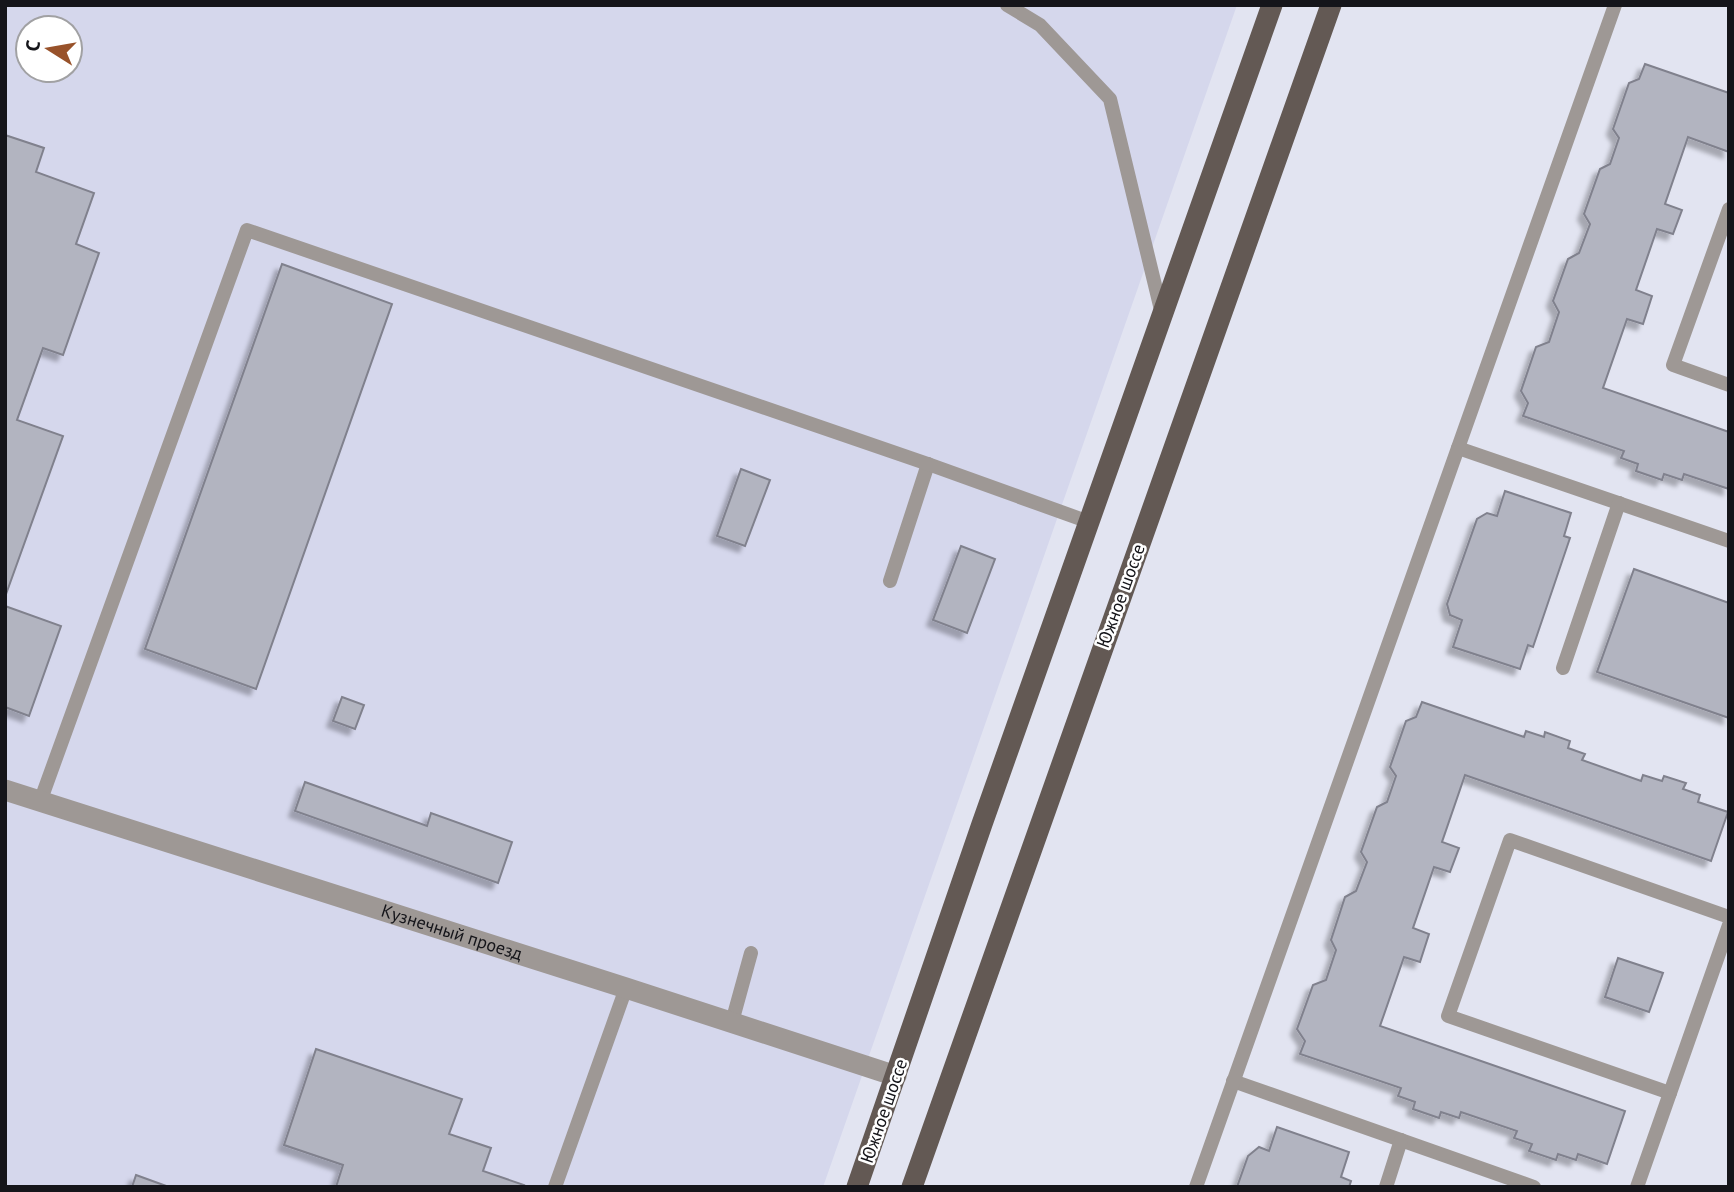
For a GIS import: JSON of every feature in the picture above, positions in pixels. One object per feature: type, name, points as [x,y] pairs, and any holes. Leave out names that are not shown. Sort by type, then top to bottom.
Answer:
[{"type":"main road","name":"Южное шоссе","points":[[857,1187],[1272,5]]},
{"type":"main road","name":"Южное шоссе","points":[[912,1187],[1331,5]]},
{"type":"street","name":"Кузнечный проезд","points":[[5,790],[896,1076]]},
{"type":"lane","points":[[1007,5],[1040,25],[1110,99],[1162,314]]},
{"type":"lane","points":[[1196,1187],[1615,5]]},
{"type":"lane","points":[[1729,209],[1673,365],[1729,385]]},
{"type":"lane","points":[[40,802],[247,230],[1089,522]]},
{"type":"lane","points":[[1458,448],[1729,541]]},
{"type":"lane","points":[[890,581],[928,464]]},
{"type":"lane","points":[[1563,668],[1619,503]]},
{"type":"lane","points":[[1670,1093],[1448,1016],[1510,840],[1729,917]]},
{"type":"lane","points":[[1637,1187],[1729,925]]},
{"type":"lane","points":[[732,1022],[751,953]]},
{"type":"lane","points":[[555,1187],[626,988]]},
{"type":"lane","points":[[1233,1081],[1534,1187]]},
{"type":"lane","points":[[1386,1187],[1401,1140]]},
{"type":"shaded area","points":[[5,5],[1237,5],[823,1187],[5,1187]]},
{"type":"building","points":[[1645,64],[1729,93],[1729,152],[1688,137],[1665,204],[1682,210],[1673,234],[1657,229],[1636,290],[1652,296],[1643,324],[1627,319],[1603,388],[1729,432],[1729,489],[1684,474],[1682,480],[1664,474],[1662,480],[1636,471],[1638,464],[1621,458],[1624,451],[1523,416],[1528,403],[1521,391],[1536,347],[1549,342],[1559,312],[1553,301],[1568,259],[1579,253],[1590,224],[1584,214],[1600,169],[1610,164],[1619,138],[1613,129],[1629,83],[1639,79]]},
{"type":"building","points":[[5,135],[44,148],[36,172],[94,193],[76,244],[99,253],[63,355],[43,348],[17,420],[63,436],[5,597]]},
{"type":"building","points":[[282,264],[392,304],[256,689],[145,649]]},
{"type":"building","points":[[741,469],[770,480],[745,546],[717,536]]},
{"type":"building","points":[[1505,491],[1571,513],[1564,536],[1570,538],[1533,647],[1528,645],[1520,669],[1453,647],[1462,620],[1450,615],[1447,604],[1477,519],[1487,513],[1497,516]]},
{"type":"building","points":[[961,546],[995,559],[967,633],[933,620]]},
{"type":"building","points":[[1634,569],[1729,603],[1729,718],[1597,672]]},
{"type":"building","points":[[5,606],[61,626],[29,716],[5,707]]},
{"type":"building","points":[[342,697],[364,705],[355,729],[333,721]]},
{"type":"building","points":[[1422,702],[1524,737],[1526,731],[1544,737],[1545,732],[1570,741],[1568,748],[1585,754],[1582,760],[1641,781],[1643,775],[1662,781],[1664,776],[1686,783],[1683,789],[1700,795],[1698,802],[1728,812],[1711,861],[1465,775],[1442,842],[1459,848],[1450,872],[1434,867],[1413,928],[1429,934],[1420,962],[1404,957],[1380,1026],[1625,1111],[1607,1164],[1578,1154],[1576,1160],[1558,1154],[1556,1160],[1529,1151],[1532,1144],[1514,1138],[1517,1131],[1461,1112],[1459,1118],[1441,1112],[1439,1118],[1413,1109],[1415,1102],[1398,1096],[1401,1088],[1300,1054],[1305,1041],[1297,1029],[1313,985],[1326,980],[1336,950],[1331,940],[1345,897],[1356,891],[1367,862],[1361,852],[1377,807],[1387,802],[1396,776],[1390,767],[1406,721],[1416,717]]},
{"type":"building","points":[[305,782],[427,826],[431,813],[512,842],[498,883],[295,811]]},
{"type":"building","points":[[1618,958],[1663,973],[1649,1012],[1605,997]]},
{"type":"building","points":[[316,1049],[462,1099],[449,1134],[491,1148],[483,1171],[524,1185],[523,1187],[336,1187],[343,1165],[284,1145]]},
{"type":"building","points":[[1277,1127],[1349,1152],[1341,1177],[1351,1181],[1349,1187],[1237,1187],[1248,1156],[1259,1147],[1269,1151]]},
{"type":"building","points":[[136,1175],[169,1187],[132,1187]]}]
